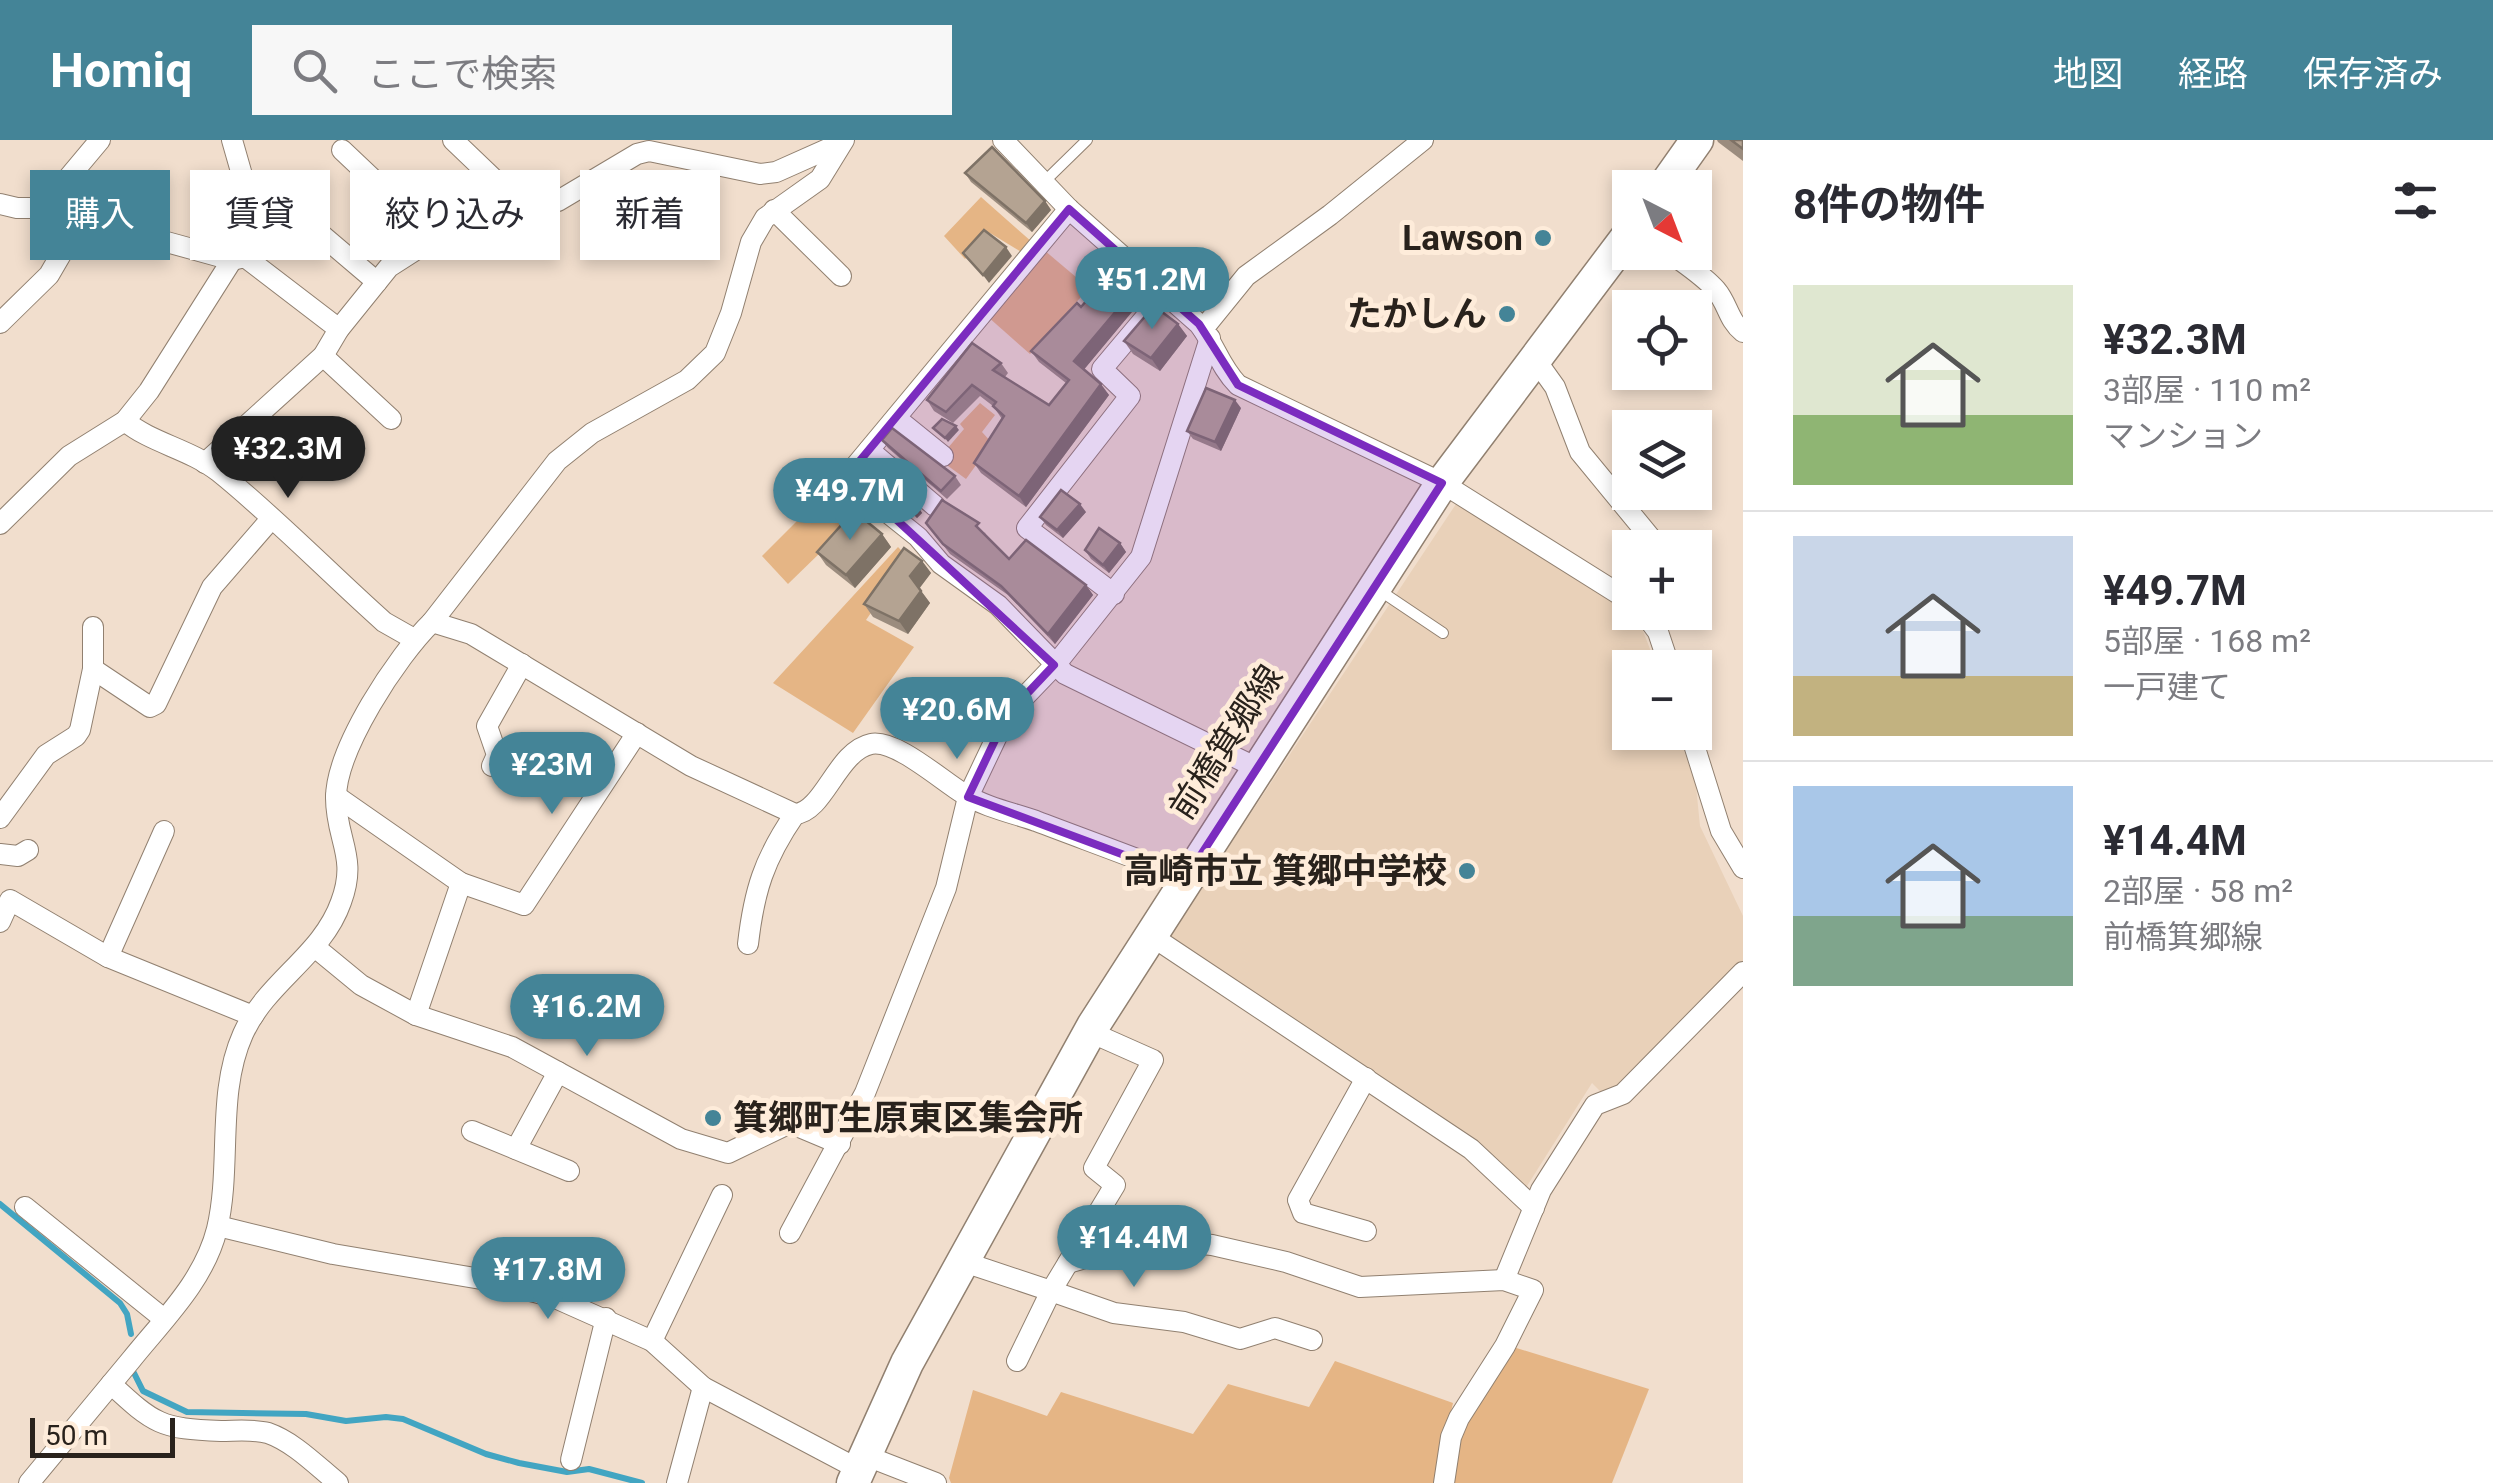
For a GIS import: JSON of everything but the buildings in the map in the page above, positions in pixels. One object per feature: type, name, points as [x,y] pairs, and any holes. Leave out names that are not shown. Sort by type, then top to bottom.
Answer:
[{"type":"main road","points":[[1676,170],[1697,140]]},
{"type":"main road","name":"前橋箕郷線","points":[[858,1469],[908,1363],[1090,1032],[1150,935],[1442,484],[1612,257]]},
{"type":"street","points":[[75,170],[100,140]]},
{"type":"street","points":[[232,140],[241,170]]},
{"type":"street","points":[[453,140],[484,170]]},
{"type":"street","points":[[1004,140],[1069,209],[1207,334],[1226,373],[1238,385],[1442,484],[1612,590]]},
{"type":"street","points":[[790,1232],[865,1094],[946,888],[968,796],[1007,715],[1056,664],[1141,557],[1207,334],[1246,276],[1423,140]]},
{"type":"street","points":[[560,200],[637,154],[649,152],[760,174],[776,172],[842,142]]},
{"type":"street","points":[[30,1483],[202,1270],[218,1226],[235,1056],[252,1016],[288,970],[316,948],[333,921],[349,873],[336,796],[337,780],[353,736],[414,638],[432,622],[556,460],[592,433],[688,380],[714,353],[732,314],[751,242],[765,218],[820,179],[842,142]]},
{"type":"street","points":[[342,150],[363,170]]},
{"type":"street","points":[[0,222],[12,216],[9,206]]},
{"type":"street","points":[[1069,209],[848,475],[918,537],[942,564],[998,605],[1065,674],[1258,768]]},
{"type":"street","points":[[774,210],[840,276]]},
{"type":"street","points":[[330,242],[377,282]]},
{"type":"street","points":[[0,323],[49,275],[58,260]]},
{"type":"street","points":[[0,524],[69,456],[124,421],[149,391],[232,260]]},
{"type":"street","points":[[249,260],[338,329]]},
{"type":"street","points":[[205,463],[324,356],[338,329],[389,267],[400,260]]},
{"type":"street","points":[[1692,270],[1714,288],[1726,312],[1743,332]]},
{"type":"street","points":[[1114,594],[1027,528],[1130,396],[1102,369],[1166,294]]},
{"type":"street","points":[[324,356],[391,420]]},
{"type":"street","points":[[1535,359],[1555,386],[1580,452],[1644,530]]},
{"type":"street","points":[[896,418],[943,456]]},
{"type":"street","points":[[124,421],[137,432],[164,441],[205,463],[384,622],[414,638]]},
{"type":"street","points":[[868,450],[935,506]]},
{"type":"street","points":[[93,669],[150,707],[156,704],[212,587],[270,519]]},
{"type":"street","points":[[432,622],[471,634],[691,766],[795,814],[810,808],[842,764],[871,744],[896,749],[968,796],[1186,878]]},
{"type":"street","points":[[0,818],[46,755],[80,730],[93,669],[93,627]]},
{"type":"street","points":[[492,766],[497,755],[488,726],[522,664]]},
{"type":"street","points":[[336,796],[461,883],[524,905],[637,733]]},
{"type":"street","points":[[1696,750],[1721,831],[1743,868]]},
{"type":"street","points":[[748,944],[754,896],[775,843],[795,814]]},
{"type":"street","points":[[108,957],[164,831]]},
{"type":"street","points":[[0,854],[18,856],[28,850]]},
{"type":"street","points":[[416,1014],[461,883]]},
{"type":"street","points":[[0,922],[10,900],[108,957],[252,1016]]},
{"type":"street","points":[[1150,935],[1471,1149],[1534,1208]]},
{"type":"street","points":[[316,948],[361,984],[416,1014],[512,1047],[680,1139],[728,1154],[790,1124],[840,1144]]},
{"type":"street","points":[[1504,1280],[1541,1190],[1595,1106],[1623,1094],[1743,972]]},
{"type":"street","points":[[1017,1361],[1051,1291],[1115,1185],[1094,1168],[1153,1060],[1090,1032]]},
{"type":"street","points":[[516,1149],[558,1072]]},
{"type":"street","points":[[1366,1078],[1298,1200],[1302,1213],[1366,1230]]},
{"type":"street","points":[[472,1132],[569,1171]]},
{"type":"street","points":[[652,1341],[722,1195]]},
{"type":"street","points":[[25,1207],[164,1319]]},
{"type":"street","points":[[218,1226],[333,1254],[482,1279],[551,1296],[652,1341],[704,1386],[858,1469],[936,1483]]},
{"type":"street","points":[[1068,1263],[1151,1239],[1212,1245],[1286,1262],[1360,1287],[1504,1280],[1532,1290],[1505,1346],[1459,1418],[1444,1483]]},
{"type":"street","points":[[964,1262],[1114,1313],[1184,1322],[1240,1339],[1275,1328],[1312,1340]]},
{"type":"street","points":[[570,1460],[606,1318]]},
{"type":"street","points":[[111,1384],[159,1424],[180,1430],[270,1434],[288,1443],[338,1483]]},
{"type":"street","points":[[676,1482],[704,1386]]},
{"type":"lane","points":[[1044,182],[1087,140]]},
{"type":"lane","points":[[1374,587],[1443,633]]},
{"type":"highlighted area","points":[[1069,209],[1199,324],[1238,385],[1442,483],[1186,878],[968,797],[1007,715],[1054,665],[848,475]]},
{"type":"shaded area","points":[[981,197],[1032,242],[1023,253],[990,233],[965,259],[944,236]]},
{"type":"shaded area","points":[[1044,250],[1089,288],[1030,354],[987,316]]},
{"type":"shaded area","points":[[980,403],[995,415],[982,432],[992,443],[966,479],[944,463],[947,449],[964,429],[960,424]]},
{"type":"shaded area","points":[[831,487],[861,513],[788,584],[762,556]]},
{"type":"shaded area","name":"高崎市立 箕郷中学校","points":[[1458,501],[1612,602],[1612,630],[1643,630],[1650,650],[1612,650],[1612,750],[1684,750],[1696,786],[1700,826],[1743,916],[1743,963],[1614,1089],[1601,1092],[1592,1083],[1527,1186],[1516,1184],[1168,938]]},
{"type":"shaded area","points":[[898,547],[909,558],[866,620],[914,647],[853,733],[773,683]]},
{"type":"shaded area","points":[[1510,1346],[1649,1389],[1612,1483],[1452,1483],[1462,1429]]},
{"type":"shaded area","points":[[1335,1361],[1453,1403],[1434,1483],[951,1483],[949,1478],[973,1390],[1047,1416],[1061,1392],[1193,1434],[1228,1384],[1309,1407]]},
{"type":"waterway","points":[[0,1204],[120,1303],[131,1334]]},
{"type":"waterway","points":[[134,1373],[143,1391],[187,1412],[306,1414],[346,1421],[403,1419],[486,1454],[519,1463],[567,1472],[589,1469],[642,1483]]},
{"type":"place","name":"Lawson","points":[[1543,238]]},
{"type":"place","name":"たかしん","points":[[1507,314]]},
{"type":"place","name":"高崎市立 箕郷中学校","points":[[1467,871]]},
{"type":"place","name":"箕郷町生原東区集会所","points":[[713,1118]]}]
